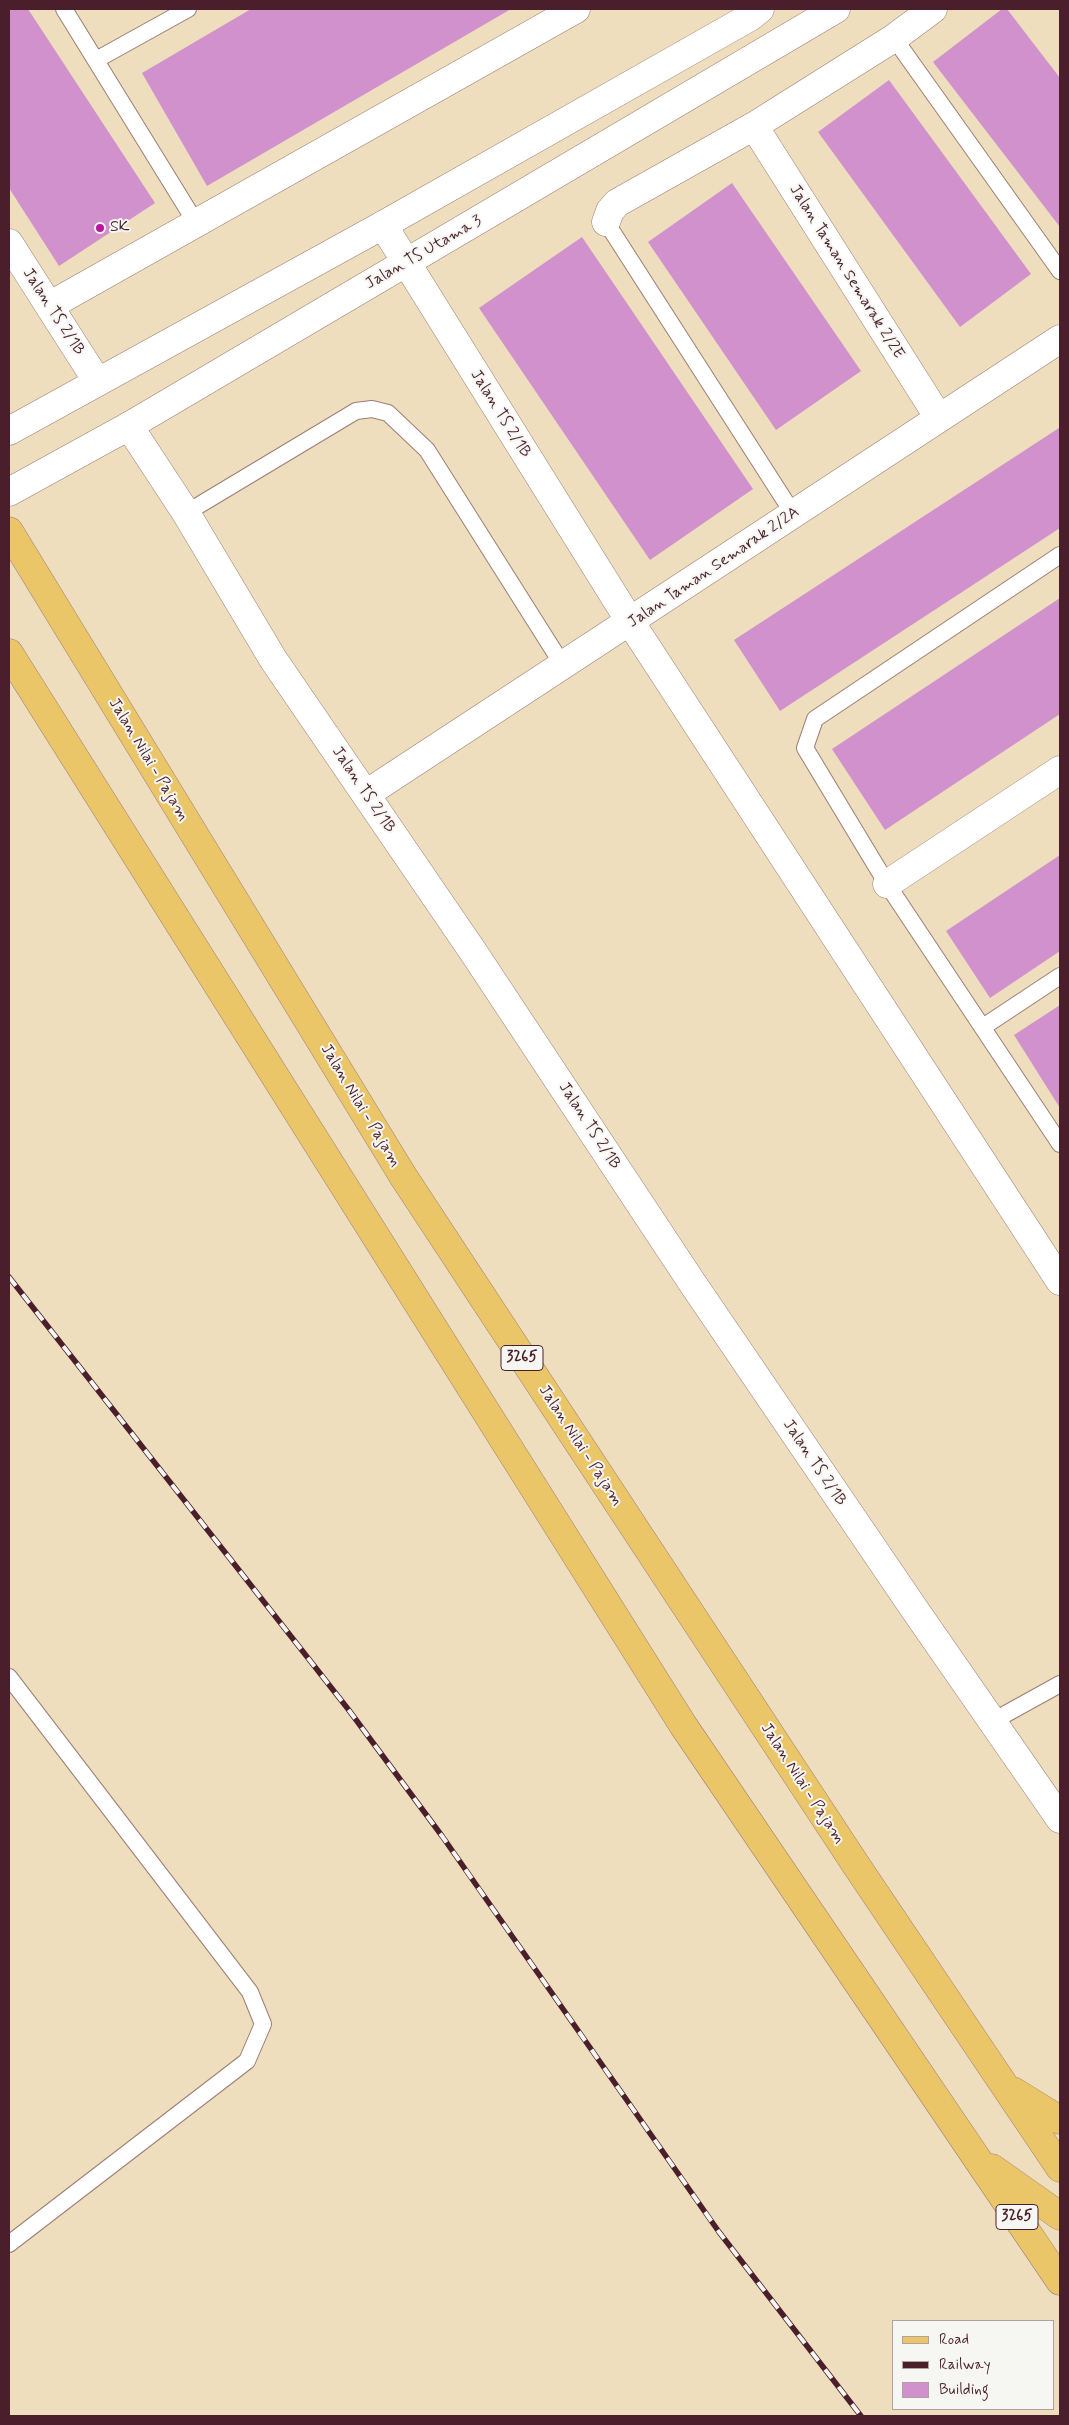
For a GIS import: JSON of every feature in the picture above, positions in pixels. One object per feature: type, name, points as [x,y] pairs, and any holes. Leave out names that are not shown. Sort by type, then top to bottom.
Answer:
[{"type":"main road","name":"Jalan Nilai - Pajam","points":[[9,531],[402,1176],[856,1865],[1060,2168]]},
{"type":"main road","name":"3265","points":[[9,653],[683,1725],[1060,2281]]},
{"type":"main road","points":[[1005,2087],[1060,2120]]},
{"type":"main road","points":[[973,2154],[1018,2188],[1060,2216]]},
{"type":"street","points":[[49,306],[576,9]]},
{"type":"street","name":"Jalan TS Utama 3","points":[[9,492],[129,426],[836,9]]},
{"type":"street","points":[[606,222],[610,211],[617,203],[754,126],[894,38],[933,9]]},
{"type":"street","points":[[9,431],[383,224],[751,12]]},
{"type":"street","name":"Jalan Taman Semarak 2/2E","points":[[754,126],[939,418]]},
{"type":"street","name":"Jalan TS 2/1B","points":[[383,224],[631,623],[1060,1281]]},
{"type":"street","name":"Jalan TS 2/1B","points":[[9,244],[97,381]]},
{"type":"street","name":"Jalan Taman Semarak 2/2A","points":[[366,794],[564,667],[1060,340]]},
{"type":"street","name":"Jalan TS 2/1B","points":[[129,426],[186,513],[273,659],[474,952],[693,1284],[909,1602],[1060,1819]]},
{"type":"street","points":[[887,884],[1060,770]]},
{"type":"lane","points":[[64,9],[196,222]]},
{"type":"lane","points":[[96,60],[188,9]]},
{"type":"lane","points":[[894,38],[1060,271]]},
{"type":"lane","points":[[606,222],[794,515]]},
{"type":"lane","points":[[186,513],[356,411],[372,409],[388,413],[427,450],[564,667]]},
{"type":"lane","points":[[1060,555],[815,719],[805,748],[887,884],[1060,1144]]},
{"type":"lane","points":[[983,1027],[1060,976]]},
{"type":"lane","points":[[9,1677],[250,1992],[263,2024],[247,2061],[9,2244]]},
{"type":"lane","points":[[993,1721],[1060,1684]]},
{"type":"building","points":[[9,9],[28,9],[155,203],[59,266],[9,188]]},
{"type":"building","points":[[251,9],[511,9],[207,186],[142,73]]},
{"type":"building","points":[[1002,9],[1007,9],[1060,78],[1060,227],[933,62]]},
{"type":"building","points":[[889,80],[1031,274],[960,327],[818,132]]},
{"type":"building","points":[[732,183],[861,371],[776,430],[648,242]]},
{"type":"building","points":[[582,237],[753,489],[650,560],[479,308]]},
{"type":"building","points":[[1059,428],[1060,528],[780,711],[734,640]]},
{"type":"building","points":[[1060,598],[1060,714],[885,830],[832,749]]},
{"type":"building","points":[[1060,855],[1060,951],[990,998],[946,931]]},
{"type":"building","points":[[1060,1005],[1060,1108],[1014,1035]]},
{"type":"railway","points":[[9,1277],[348,1709],[442,1836],[719,2232],[861,2416]]},
{"type":"place","name":"SK","points":[[100,228]]}]
